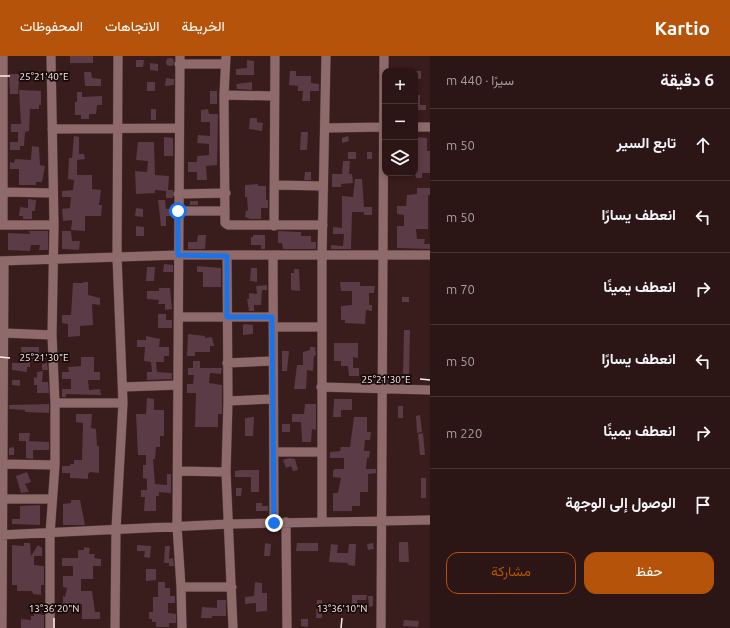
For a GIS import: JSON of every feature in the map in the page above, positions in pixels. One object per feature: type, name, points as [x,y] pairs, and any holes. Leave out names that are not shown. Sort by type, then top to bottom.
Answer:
[{"type":"street","points":[[3,56],[1,94],[1,160],[4,192],[2,226],[54,225]]},
{"type":"street","points":[[50,628],[50,534],[55,465],[55,403],[52,335],[54,225],[52,194],[51,56]]},
{"type":"street","points":[[115,628],[116,529],[123,403],[117,257],[116,128],[118,56]]},
{"type":"street","points":[[274,56],[274,226]]},
{"type":"street","points":[[322,521],[322,256],[326,128],[326,56]]},
{"type":"street","points":[[384,56],[384,104]]},
{"type":"street","points":[[182,628],[182,587],[177,526],[180,60],[226,60],[224,95],[226,225],[323,225]]},
{"type":"street","points":[[224,95],[274,96]]},
{"type":"street","points":[[326,128],[382,127]]},
{"type":"street","points":[[418,127],[430,127]]},
{"type":"street","points":[[52,129],[179,128]]},
{"type":"street","points":[[381,628],[384,140]]},
{"type":"street","points":[[275,185],[323,186]]},
{"type":"street","points":[[4,192],[52,194]]},
{"type":"street","points":[[178,194],[226,193]]},
{"type":"street","points":[[178,211],[225,210]]},
{"type":"street","points":[[2,628],[1,400],[4,333],[2,261],[178,255],[430,255]]},
{"type":"street","points":[[227,256],[228,401],[226,472],[233,628]]},
{"type":"street","points":[[273,256],[272,399],[274,523]]},
{"type":"street","points":[[179,317],[272,317]]},
{"type":"street","points":[[273,327],[322,327]]},
{"type":"street","points":[[4,333],[52,335]]},
{"type":"street","points":[[228,363],[272,361]]},
{"type":"street","points":[[123,387],[178,385]]},
{"type":"street","points":[[321,387],[430,390]]},
{"type":"street","points":[[228,401],[272,399]]},
{"type":"street","points":[[55,403],[123,403]]},
{"type":"street","points":[[274,452],[322,452]]},
{"type":"street","points":[[2,464],[55,465]]},
{"type":"street","points":[[178,471],[226,472]]},
{"type":"street","points":[[2,498],[52,498]]},
{"type":"street","points":[[1,535],[50,534],[116,529],[286,522],[381,522],[430,520]]},
{"type":"street","points":[[286,522],[287,628]]},
{"type":"street","points":[[182,587],[232,587]]},
{"type":"building","points":[[70,56],[93,56],[93,63],[70,63]]},
{"type":"building","points":[[170,58],[173,59],[173,65],[170,66],[167,65],[166,62],[167,59]]},
{"type":"building","points":[[136,60],[144,60],[143,67],[136,67]]},
{"type":"building","points":[[247,60],[254,61],[254,75],[236,75],[236,69],[247,68]]},
{"type":"building","points":[[150,63],[158,64],[158,71],[150,70]]},
{"type":"building","points":[[290,71],[296,71],[296,76],[311,76],[311,83],[319,84],[319,91],[310,91],[310,101],[302,101],[303,91],[298,91],[298,86],[289,85]]},
{"type":"building","points":[[418,71],[421,71],[421,79],[418,79]]},
{"type":"building","points":[[21,72],[28,72],[27,80],[19,80],[18,94],[10,94],[9,74],[20,74]]},
{"type":"building","points":[[84,72],[91,72],[92,78],[101,79],[101,86],[85,86]]},
{"type":"building","points":[[166,78],[174,79],[174,85],[165,86]]},
{"type":"building","points":[[147,82],[155,82],[155,91],[147,91]]},
{"type":"building","points":[[252,82],[252,90],[237,89],[236,84]]},
{"type":"building","points":[[19,90],[41,91],[41,105],[39,105],[39,109],[30,109],[29,131],[25,132],[24,146],[20,146],[20,150],[10,150],[10,142],[18,142],[18,132],[11,132],[11,124],[21,124]]},
{"type":"building","points":[[210,91],[217,91],[217,104],[210,104]]},
{"type":"building","points":[[77,92],[82,92],[82,97],[102,96],[102,105],[97,105],[96,114],[89,114],[89,119],[81,119],[81,115],[75,115]]},
{"type":"building","points":[[418,95],[420,95],[420,105],[426,105],[426,110],[418,110]]},
{"type":"building","points":[[151,109],[156,109],[156,120],[151,120]]},
{"type":"building","points":[[208,109],[209,114],[218,114],[217,165],[206,166],[207,180],[197,180],[197,172],[188,172],[188,162],[197,162],[197,156],[209,155],[209,144],[197,143],[198,135],[210,136],[210,122],[201,122],[201,110]]},
{"type":"building","points":[[250,118],[257,118],[257,122],[263,123],[262,131],[249,129]]},
{"type":"building","points":[[301,132],[308,132],[307,150],[300,150]]},
{"type":"building","points":[[74,136],[79,137],[79,154],[84,154],[85,159],[77,160],[77,175],[92,175],[92,189],[101,190],[99,205],[102,205],[101,216],[85,216],[85,231],[71,230],[72,220],[63,221],[62,209],[70,208],[71,197],[62,197],[62,191],[73,190],[74,180],[68,179],[69,158],[72,158]]},
{"type":"building","points":[[348,136],[349,141],[342,143],[342,138]]},
{"type":"building","points":[[164,137],[173,138],[173,156],[164,156]]},
{"type":"building","points":[[418,137],[427,138],[427,151],[430,151],[430,173],[422,173],[422,178],[416,178],[416,176],[418,176]]},
{"type":"building","points":[[138,142],[154,142],[155,175],[169,176],[168,190],[173,190],[173,198],[166,198],[166,191],[155,190],[155,193],[136,194],[135,171],[147,172],[148,161],[136,160]]},
{"type":"building","points":[[32,146],[39,147],[40,165],[45,166],[42,182],[36,182],[36,185],[19,185],[19,169],[10,169],[10,162],[14,163],[15,159],[31,160]]},
{"type":"building","points":[[348,152],[356,152],[356,159],[348,159]]},
{"type":"building","points":[[367,152],[372,152],[372,159],[367,159]]},
{"type":"building","points":[[343,161],[350,161],[349,174],[352,174],[353,183],[341,184],[341,187],[332,187],[332,174],[342,174]]},
{"type":"building","points":[[305,172],[311,172],[311,180],[304,180]]},
{"type":"building","points":[[355,179],[362,179],[364,207],[372,207],[372,215],[364,215],[364,212],[352,212],[351,249],[331,249],[331,245],[343,246],[344,234],[333,234],[333,227],[342,228],[342,196],[353,197]]},
{"type":"building","points":[[258,184],[258,186],[266,186],[266,200],[268,200],[268,208],[261,208],[261,219],[250,219],[245,217],[246,210],[248,211],[247,197],[245,197],[245,185]]},
{"type":"building","points":[[417,188],[430,188],[430,195],[428,195],[428,229],[416,229],[417,239],[425,239],[424,244],[430,244],[430,249],[397,248],[397,226],[404,226],[404,215],[397,214],[397,206],[406,206],[407,195],[417,194]]},
{"type":"building","points":[[28,199],[36,200],[35,211],[32,211],[32,219],[23,219],[23,216],[19,216],[20,207],[28,208]]},
{"type":"building","points":[[158,200],[165,200],[166,209],[172,209],[173,216],[166,216],[166,226],[161,226]]},
{"type":"building","points":[[190,201],[198,201],[198,205],[190,205]]},
{"type":"building","points":[[136,208],[143,209],[143,217],[135,216]]},
{"type":"building","points":[[136,226],[144,227],[144,236],[136,236]]},
{"type":"building","points":[[29,231],[48,231],[48,250],[39,250],[40,245],[31,245],[30,251],[8,250],[8,233],[30,234]]},
{"type":"building","points":[[62,231],[71,231],[72,241],[80,241],[79,250],[62,249]]},
{"type":"building","points":[[278,231],[301,232],[301,236],[311,236],[311,242],[316,242],[316,249],[283,249],[282,243],[278,243]]},
{"type":"building","points":[[198,235],[206,235],[205,249],[188,249],[188,242],[197,242]]},
{"type":"building","points":[[253,235],[265,235],[265,249],[261,249],[261,245],[251,245],[251,237],[253,237]]},
{"type":"building","points":[[164,264],[173,265],[173,272],[163,272]]},
{"type":"building","points":[[197,266],[221,268],[221,287],[203,287],[203,272],[197,272]]},
{"type":"building","points":[[147,267],[155,267],[154,281],[146,281]]},
{"type":"building","points":[[251,268],[257,268],[257,282],[250,281]]},
{"type":"building","points":[[294,269],[299,269],[300,291],[291,290],[291,273],[294,273]]},
{"type":"building","points":[[88,282],[88,295],[100,298],[100,305],[92,304],[93,325],[80,326],[80,336],[68,337],[68,324],[62,323],[62,315],[71,315],[73,283]]},
{"type":"building","points":[[340,282],[360,282],[360,286],[375,286],[374,293],[369,293],[369,305],[372,305],[372,311],[366,310],[365,324],[345,323],[345,320],[341,320],[341,306],[352,305],[352,291],[341,291]]},
{"type":"building","points":[[267,285],[267,290],[262,290],[261,305],[254,305],[254,311],[249,311],[247,299],[249,299],[249,293],[257,294],[256,286]]},
{"type":"building","points":[[159,288],[170,288],[172,309],[165,310],[165,304],[158,304],[159,300],[147,299],[147,291],[159,291]]},
{"type":"building","points":[[402,297],[409,297],[409,302],[402,302]]},
{"type":"building","points":[[158,314],[166,314],[166,320],[172,320],[172,328],[158,328]]},
{"type":"building","points":[[243,325],[253,325],[253,334],[243,335]]},
{"type":"building","points":[[404,330],[410,330],[409,374],[403,374]]},
{"type":"building","points":[[188,334],[205,336],[205,338],[212,337],[214,346],[210,346],[210,352],[195,352],[195,356],[187,356]]},
{"type":"building","points":[[146,336],[160,339],[159,347],[169,347],[169,356],[164,356],[164,362],[156,362],[157,372],[172,373],[172,379],[147,380],[147,372],[152,372],[151,362],[144,361],[145,347],[137,347],[137,340],[146,340]]},
{"type":"building","points":[[334,343],[358,343],[358,358],[353,357],[353,368],[359,368],[359,376],[349,376],[348,366],[341,366],[341,361],[334,361]]},
{"type":"building","points":[[21,347],[39,347],[39,354],[44,354],[43,360],[30,358],[30,367],[27,367],[27,372],[12,370],[12,363],[22,363]]},
{"type":"building","points":[[310,347],[315,347],[316,355],[314,356],[313,371],[307,370],[306,389],[294,389],[297,365],[303,365],[303,352],[310,350]]},
{"type":"building","points":[[282,351],[289,351],[287,371],[282,371]]},
{"type":"building","points":[[81,357],[94,357],[94,372],[100,372],[100,380],[88,380],[89,390],[100,389],[101,395],[66,394],[66,397],[62,397],[62,389],[71,389],[71,379],[62,379],[62,372],[69,372],[68,367],[81,366]]},
{"type":"building","points":[[193,361],[200,361],[200,368],[222,368],[221,374],[210,373],[209,383],[222,385],[222,414],[218,414],[218,427],[195,427],[196,393],[187,393],[187,384],[193,384],[194,375],[188,375],[188,368],[193,368]]},
{"type":"building","points":[[47,363],[48,370],[42,370],[42,364]]},
{"type":"building","points":[[43,371],[42,382],[48,382],[49,393],[37,393],[37,385],[34,385],[34,377],[37,378],[37,372]]},
{"type":"building","points":[[12,380],[20,380],[20,386],[12,385]]},
{"type":"building","points":[[147,398],[154,399],[154,410],[164,410],[164,436],[160,436],[160,447],[156,447],[155,459],[153,459],[155,484],[167,485],[167,474],[171,474],[171,493],[159,492],[159,496],[156,496],[156,511],[144,511],[145,497],[141,497],[141,490],[147,490],[147,479],[143,478],[143,465],[146,465],[146,455],[138,455],[136,414],[146,414]]},
{"type":"building","points":[[334,399],[352,399],[352,410],[341,410],[341,417],[333,417]]},
{"type":"building","points":[[49,404],[49,413],[25,412],[25,410],[9,409],[9,405]]},
{"type":"building","points":[[305,404],[316,404],[316,430],[312,429],[311,442],[302,442],[301,422],[292,422],[292,414],[304,414]]},
{"type":"building","points":[[398,406],[403,406],[403,418],[398,418]]},
{"type":"building","points":[[76,414],[92,414],[91,428],[96,429],[97,446],[99,446],[99,473],[90,472],[88,474],[88,479],[70,478],[70,473],[62,473],[62,466],[70,466],[70,464],[74,464],[74,460],[82,460],[83,423],[76,422]]},
{"type":"building","points":[[420,415],[422,432],[417,433],[416,416]]},
{"type":"building","points":[[254,417],[253,436],[245,436],[245,418]]},
{"type":"building","points":[[354,417],[367,417],[367,432],[371,432],[370,440],[365,440],[364,451],[370,451],[369,458],[367,458],[366,469],[376,469],[376,473],[368,474],[368,492],[360,492],[360,506],[352,506],[352,511],[333,511],[333,493],[338,493],[341,478],[333,477],[333,471],[335,469],[344,469],[344,458],[330,458],[330,452],[340,451],[341,447],[350,447]]},
{"type":"building","points":[[282,424],[290,424],[290,432],[282,432]]},
{"type":"building","points":[[19,433],[30,433],[29,441],[27,441],[49,442],[49,450],[33,450],[33,459],[26,458],[26,441],[19,441]]},
{"type":"building","points":[[423,433],[425,455],[420,455],[418,434]]},
{"type":"building","points":[[14,447],[14,455],[9,455],[9,448]]},
{"type":"building","points":[[289,458],[295,459],[298,470],[293,471],[291,466],[286,468],[283,460]]},
{"type":"building","points":[[259,470],[259,492],[251,492],[251,477],[235,477],[235,471]]},
{"type":"building","points":[[27,472],[31,482],[25,484],[29,492],[21,493],[16,476]]},
{"type":"building","points":[[421,478],[426,478],[426,498],[421,498]]},
{"type":"building","points":[[236,488],[242,488],[241,496],[236,496]]},
{"type":"building","points":[[71,500],[80,500],[85,525],[63,525],[63,504],[71,503]]},
{"type":"building","points":[[256,503],[262,503],[262,506],[268,506],[268,511],[256,511]]},
{"type":"building","points":[[40,505],[40,525],[12,524],[12,519],[20,519],[20,506]]},
{"type":"building","points":[[399,542],[408,542],[409,562],[399,562]]},
{"type":"building","points":[[24,543],[30,543],[31,556],[38,545],[42,548],[42,556],[34,556],[34,565],[44,566],[44,585],[41,585],[41,595],[33,594],[32,591],[17,591],[17,585],[12,585],[12,545],[24,546]]},
{"type":"building","points":[[265,543],[271,544],[270,556],[264,556]]},
{"type":"building","points":[[297,543],[318,543],[318,551],[296,551]]},
{"type":"building","points":[[373,543],[374,549],[368,550],[367,544]]},
{"type":"building","points":[[331,544],[338,545],[337,553],[348,553],[349,544],[356,544],[355,566],[348,565],[348,563],[329,562]]},
{"type":"building","points":[[137,545],[151,546],[150,558],[144,557],[145,551],[137,551]]},
{"type":"building","points":[[165,546],[170,546],[169,559],[173,558],[174,566],[169,566],[169,563],[164,563]]},
{"type":"building","points":[[84,547],[90,548],[89,554],[95,554],[94,558],[101,559],[101,566],[93,566],[93,579],[81,579],[81,591],[92,591],[95,612],[100,612],[100,619],[82,619],[82,604],[63,605],[63,596],[65,597],[67,588],[63,587],[63,576],[73,576],[73,566],[62,566],[62,558],[78,558],[78,550],[84,550]]},
{"type":"building","points":[[146,569],[156,569],[156,580],[146,581]]},
{"type":"building","points":[[158,582],[165,582],[165,588],[170,588],[170,596],[175,596],[175,603],[168,603],[168,613],[176,614],[176,623],[169,623],[169,627],[156,627],[156,622],[152,622],[152,619],[149,619],[149,612],[153,612],[153,597],[158,597]]},
{"type":"building","points":[[255,582],[262,583],[262,593],[267,593],[267,611],[256,612],[256,603],[245,604],[245,597],[254,596]]},
{"type":"building","points":[[352,595],[367,595],[366,600],[357,600],[358,604],[352,604]]},
{"type":"building","points":[[368,596],[373,596],[373,606],[369,607]]},
{"type":"building","points":[[217,600],[226,600],[226,616],[201,618],[202,607],[217,608]]},
{"type":"building","points":[[317,600],[322,600],[322,618],[316,618]]},
{"type":"building","points":[[34,613],[44,615],[44,628],[21,628],[21,619],[31,620],[31,616],[34,616]]},
{"type":"building","points":[[301,619],[308,619],[308,627],[301,626]]},
{"type":"building","points":[[404,620],[419,621],[418,627],[403,626]]},
{"type":"route","points":[[178,211],[178,255],[227,256],[227,317],[272,317],[274,523]]}]
